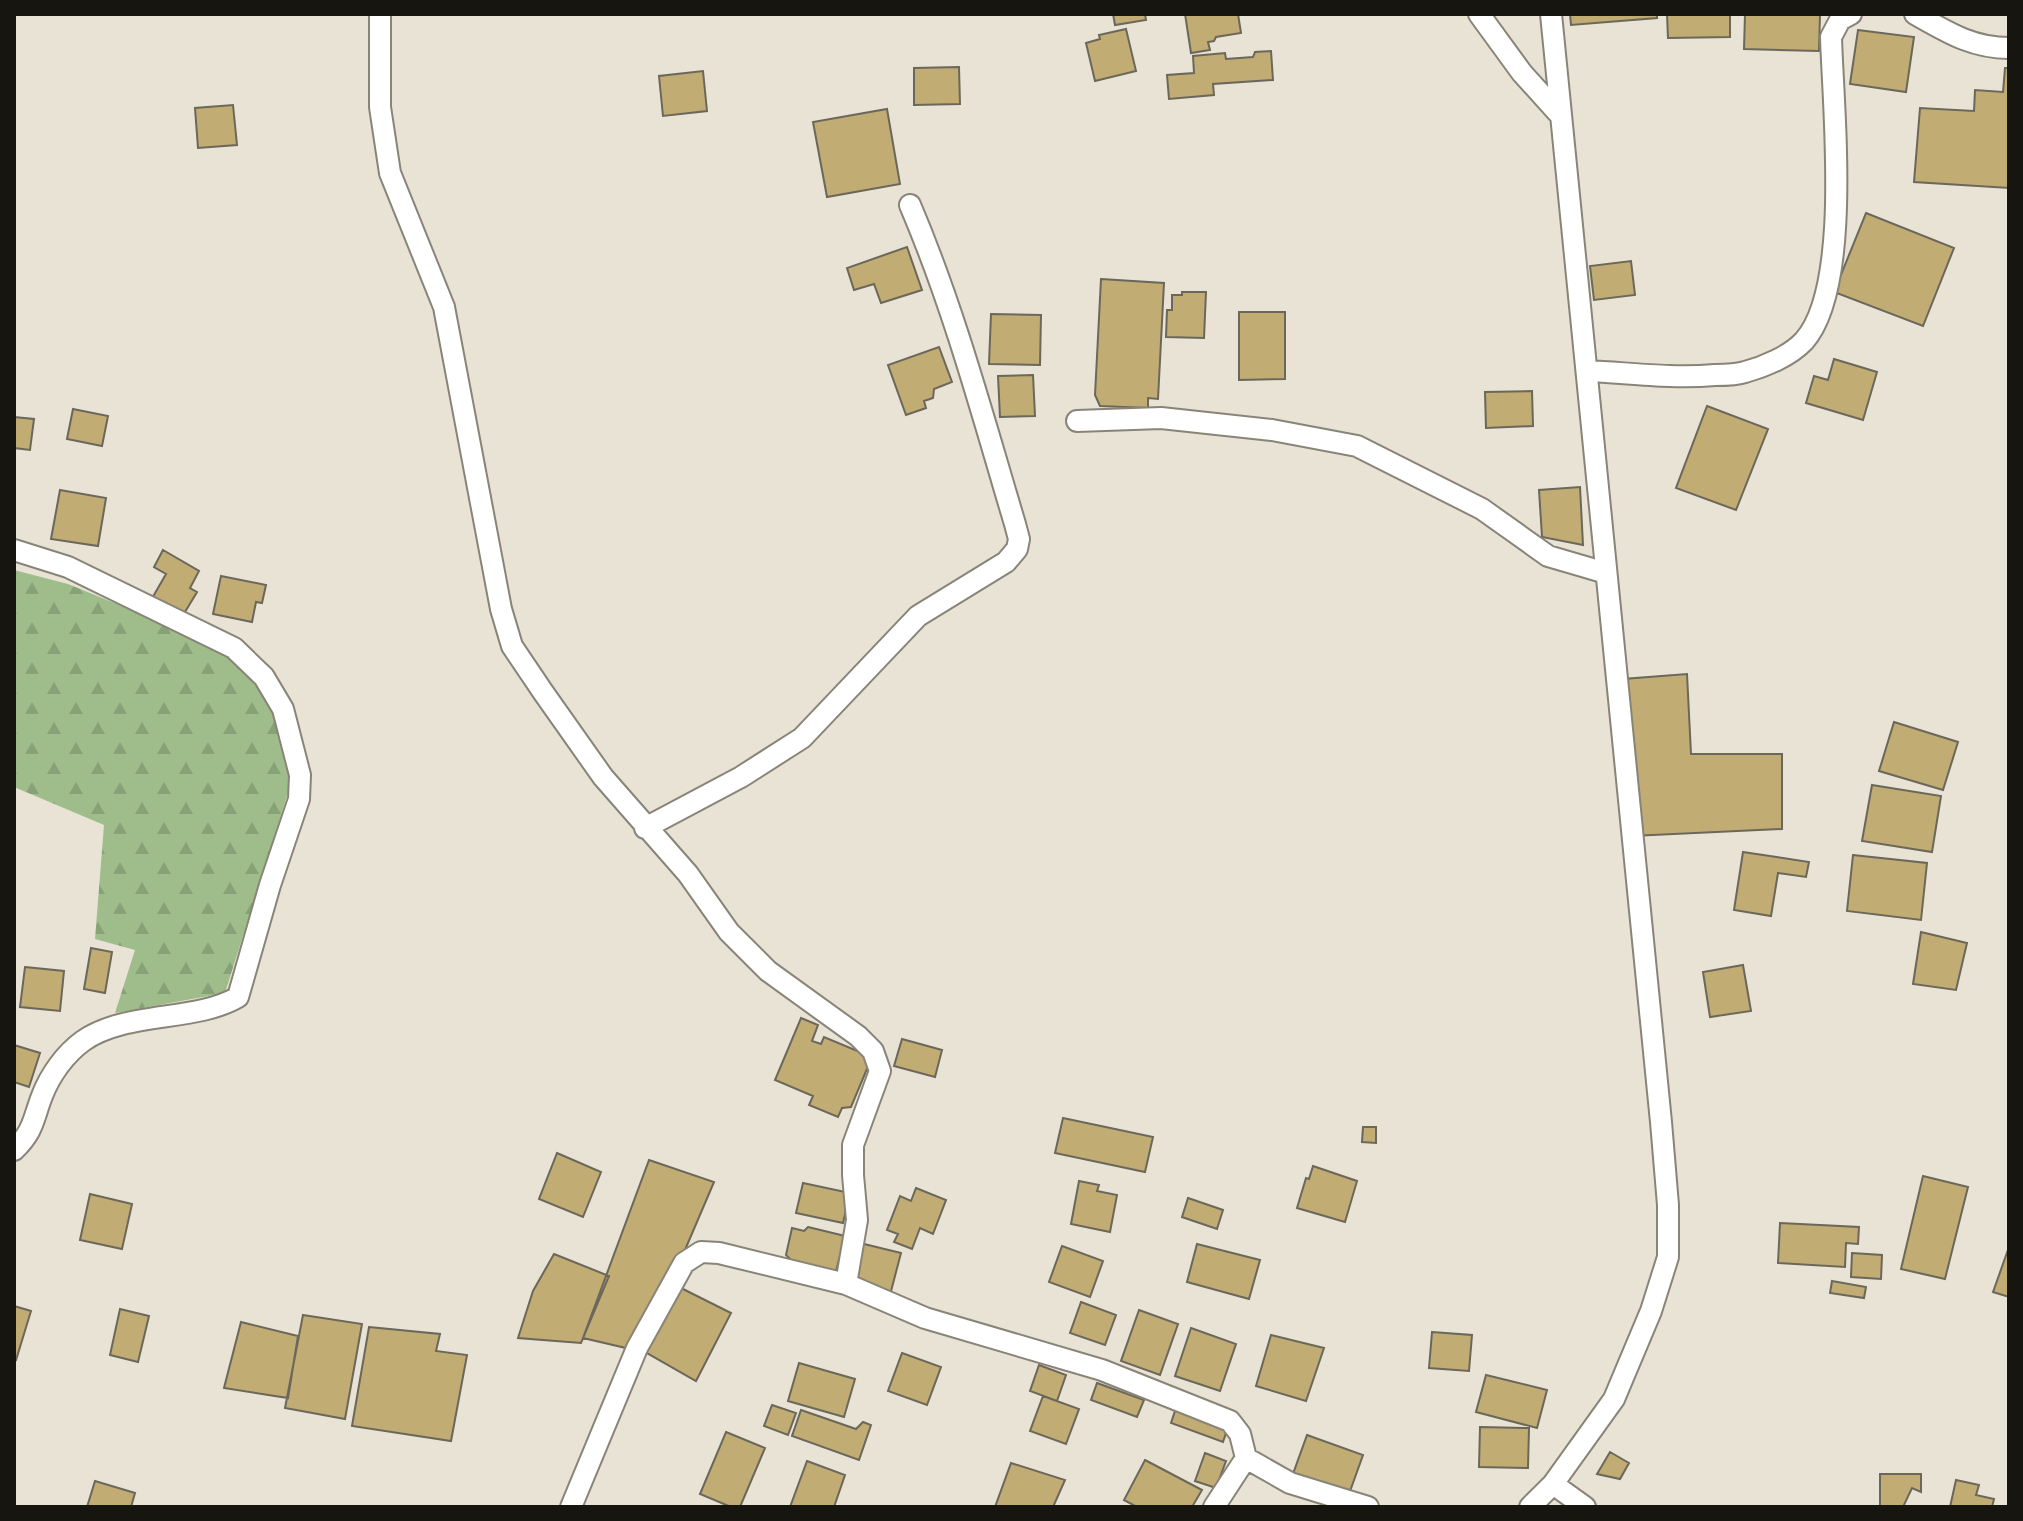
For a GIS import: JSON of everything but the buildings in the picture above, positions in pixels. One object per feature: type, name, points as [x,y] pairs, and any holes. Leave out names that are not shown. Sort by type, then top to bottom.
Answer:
[{"type":"street","points":[[380,14],[380,107],[390,173],[444,307],[501,609],[512,646],[603,777],[688,874],[729,932],[768,971],[858,1036],[873,1051],[880,1071],[853,1145],[857,1220],[846,1284]]},
{"type":"street","points":[[1479,14],[1522,73],[1560,115]]},
{"type":"street","points":[[1530,1507],[1553,1484],[1614,1399],[1651,1311],[1668,1257],[1668,1205],[1661,1122],[1551,14]]},
{"type":"street","points":[[1588,371],[1688,377],[1742,374],[1774,361],[1803,341],[1822,309],[1833,258],[1831,37],[1840,20],[1851,14]]},
{"type":"street","points":[[1915,14],[1986,48],[2009,48]]},
{"type":"street","points":[[645,828],[741,777],[802,738],[918,616],[1006,562],[1017,549],[1019,539],[976,394],[925,239],[910,205]]},
{"type":"street","points":[[1077,421],[1161,418],[1272,430],[1357,446],[1482,509],[1548,556],[1606,573]]},
{"type":"street","points":[[14,550],[68,567],[234,648],[264,677],[283,709],[300,775],[299,799],[238,997],[226,1004],[144,1019],[83,1040],[58,1065],[42,1095],[34,1125],[14,1150]]},
{"type":"street","points":[[571,1507],[637,1348],[684,1263],[701,1252],[719,1253],[846,1284],[925,1318],[1102,1370],[1230,1421],[1240,1434],[1246,1458],[1290,1483],[1368,1507]]},
{"type":"street","points":[[1214,1507],[1246,1458]]},
{"type":"street","points":[[1553,1484],[1585,1507]]},
{"type":"green space","points":[[14,570],[68,584],[231,657],[253,677],[275,718],[291,783],[225,993],[115,1013],[135,950],[95,939],[104,825],[14,787]]}]
